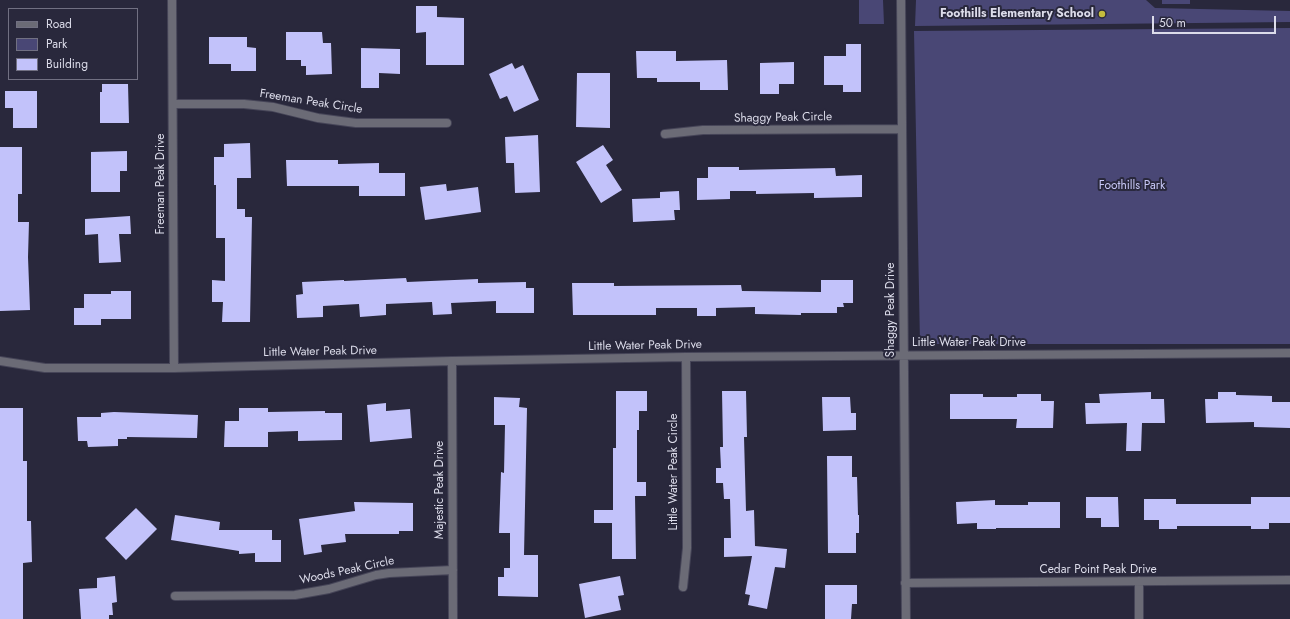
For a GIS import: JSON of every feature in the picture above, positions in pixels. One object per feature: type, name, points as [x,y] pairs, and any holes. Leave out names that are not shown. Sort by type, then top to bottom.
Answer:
[{"type":"street","name":"Freeman Peak Drive","points":[[172,0],[174,368]]},
{"type":"street","name":"Shaggy Peak Drive","points":[[901,0],[906,619]]},
{"type":"street","name":"Freeman Peak Circle","points":[[172,104],[244,104],[273,107],[318,118],[356,123],[447,123]]},
{"type":"street","name":"Shaggy Peak Circle","points":[[665,134],[703,130],[902,129]]},
{"type":"street","name":"Little Water Peak Drive","points":[[0,361],[45,368],[174,368],[686,357],[1290,353]]},
{"type":"street","name":"Little Water Peak Circle","points":[[683,587],[687,548],[686,357]]},
{"type":"street","name":"Majestic Peak Drive","points":[[452,361],[453,619]]},
{"type":"street","name":"Woods Peak Circle","points":[[175,596],[300,594],[329,589],[376,575],[453,570]]},
{"type":"street","name":"Cedar Point Peak Drive","points":[[906,583],[1290,580]]},
{"type":"street","points":[[1139,581],[1139,619]]},
{"type":"green space","points":[[859,0],[883,0],[884,24],[859,24]]},
{"type":"green space","name":"Foothills Elementary School","points":[[916,0],[1146,0],[1155,8],[1290,11],[1290,22],[915,26]]},
{"type":"green space","points":[[1162,0],[1190,0],[1190,4],[1162,4]]},
{"type":"green space","name":"Foothills Park","points":[[1290,28],[1290,344],[920,344],[914,31]]},
{"type":"building","points":[[416,6],[437,6],[437,17],[464,18],[464,65],[426,65],[426,32],[416,33]]},
{"type":"building","points":[[286,32],[322,32],[323,43],[331,43],[332,74],[306,75],[306,66],[301,66],[301,60],[286,60]]},
{"type":"building","points":[[209,37],[247,37],[247,47],[256,48],[256,71],[231,71],[231,64],[209,64]]},
{"type":"building","points":[[846,44],[861,44],[861,92],[843,92],[843,85],[824,85],[824,56],[846,56]]},
{"type":"building","points":[[361,48],[400,49],[400,74],[379,73],[379,88],[361,88]]},
{"type":"building","points":[[636,51],[676,51],[676,61],[727,60],[728,90],[700,90],[700,82],[657,82],[657,78],[637,78]]},
{"type":"building","points":[[794,62],[794,84],[779,84],[779,94],[760,94],[760,63]]},
{"type":"building","points":[[512,63],[515,69],[523,65],[539,100],[514,112],[507,96],[500,99],[489,74]]},
{"type":"building","points":[[577,73],[610,73],[610,128],[576,127]]},
{"type":"building","points":[[102,84],[128,84],[129,123],[100,123],[100,92],[102,92]]},
{"type":"building","points":[[5,91],[37,91],[37,128],[13,128],[13,108],[5,108]]},
{"type":"building","points":[[538,135],[540,192],[515,193],[514,163],[506,163],[505,137]]},
{"type":"building","points":[[250,143],[251,178],[237,178],[237,209],[245,209],[245,217],[252,217],[250,322],[222,322],[223,302],[212,302],[212,280],[225,281],[225,238],[216,238],[216,185],[214,185],[214,157],[224,157],[224,144]]},
{"type":"building","points":[[603,145],[613,160],[606,165],[622,190],[601,203],[576,162]]},
{"type":"building","points":[[0,147],[22,147],[22,194],[18,194],[18,222],[29,222],[28,257],[30,310],[0,311]]},
{"type":"building","points":[[127,151],[127,171],[120,171],[120,192],[91,192],[91,152]]},
{"type":"building","points":[[286,160],[338,160],[338,164],[379,163],[379,173],[405,173],[405,196],[359,196],[359,186],[287,186]]},
{"type":"building","points":[[708,167],[739,167],[739,170],[835,168],[836,176],[862,175],[862,197],[814,198],[814,193],[756,194],[756,191],[730,191],[730,199],[697,200],[697,178],[708,178]]},
{"type":"building","points":[[446,184],[447,191],[478,187],[481,212],[425,220],[420,187]]},
{"type":"building","points":[[679,191],[680,210],[674,210],[675,220],[633,222],[632,199],[660,198],[660,192]]},
{"type":"building","points":[[130,216],[131,234],[119,234],[121,262],[99,263],[98,234],[85,235],[85,219]]},
{"type":"building","points":[[406,278],[407,282],[478,279],[478,283],[526,282],[526,288],[534,288],[534,313],[496,313],[496,301],[451,303],[452,314],[433,315],[432,302],[386,304],[386,315],[360,317],[359,304],[323,306],[323,317],[297,318],[296,295],[303,294],[302,282]]},
{"type":"building","points":[[821,280],[853,280],[853,303],[843,303],[844,307],[837,307],[837,313],[801,313],[801,315],[755,314],[755,307],[716,308],[716,316],[697,316],[697,308],[656,308],[656,315],[573,315],[572,283],[614,283],[614,286],[741,285],[742,291],[821,292]]},
{"type":"building","points":[[111,291],[131,291],[131,319],[101,319],[101,325],[74,325],[74,308],[84,308],[84,294],[111,294]]},
{"type":"building","points":[[616,391],[647,391],[647,411],[639,411],[639,430],[637,430],[637,482],[646,482],[646,496],[635,496],[636,559],[612,559],[612,523],[594,523],[594,510],[613,510],[613,448],[616,448]]},
{"type":"building","points":[[722,391],[746,391],[747,437],[744,437],[746,511],[754,510],[755,546],[787,549],[785,568],[775,567],[767,609],[748,605],[750,595],[745,594],[752,556],[724,557],[724,538],[731,538],[730,499],[724,499],[723,483],[716,483],[716,468],[721,468],[720,447],[723,447]]},
{"type":"building","points":[[1151,392],[1151,399],[1164,399],[1165,423],[1142,423],[1141,451],[1126,451],[1127,423],[1086,424],[1085,403],[1100,403],[1099,394]]},
{"type":"building","points":[[1218,392],[1236,392],[1236,395],[1272,396],[1272,402],[1290,402],[1290,428],[1254,427],[1254,422],[1206,423],[1205,399],[1218,399]]},
{"type":"building","points":[[950,394],[983,394],[983,397],[1017,397],[1017,394],[1041,394],[1041,401],[1054,401],[1053,428],[1016,428],[1017,419],[950,419]]},
{"type":"building","points":[[494,397],[520,398],[519,407],[527,408],[524,555],[538,555],[538,597],[498,596],[498,577],[504,577],[504,568],[510,568],[510,533],[499,533],[501,472],[504,473],[505,425],[494,425]]},
{"type":"building","points":[[822,397],[850,397],[851,413],[856,413],[856,430],[823,431]]},
{"type":"building","points":[[386,403],[386,411],[410,409],[412,438],[370,442],[367,405]]},
{"type":"building","points":[[0,408],[23,408],[23,461],[27,461],[27,521],[31,521],[32,562],[23,563],[23,619],[0,619]]},
{"type":"building","points":[[239,408],[268,408],[268,412],[325,411],[325,413],[342,413],[342,440],[298,441],[298,431],[268,432],[268,447],[224,447],[225,421],[239,421]]},
{"type":"building","points":[[114,412],[198,415],[197,438],[127,437],[127,439],[118,439],[118,446],[88,447],[87,441],[78,441],[77,417],[101,417],[101,413]]},
{"type":"building","points":[[827,456],[852,456],[852,477],[857,477],[859,515],[859,533],[856,533],[856,553],[828,553]]},
{"type":"building","points":[[1086,497],[1118,497],[1119,527],[1101,527],[1101,518],[1086,518]]},
{"type":"building","points":[[1251,497],[1290,497],[1290,523],[1269,523],[1269,529],[1251,529],[1251,526],[1177,526],[1177,529],[1159,529],[1159,520],[1144,520],[1144,499],[1176,499],[1176,504],[1251,504]]},
{"type":"building","points":[[995,500],[995,505],[1028,505],[1028,502],[1060,502],[1060,528],[977,529],[977,523],[957,524],[956,502]]},
{"type":"building","points":[[354,502],[413,503],[413,531],[399,531],[399,534],[345,534],[346,542],[321,545],[322,552],[304,555],[299,519],[355,511]]},
{"type":"building","points":[[136,508],[157,529],[126,560],[105,538]]},
{"type":"building","points":[[175,515],[220,522],[219,530],[272,530],[272,540],[281,540],[281,562],[255,562],[255,553],[239,554],[239,551],[171,540]]},
{"type":"building","points":[[115,576],[117,602],[112,603],[113,615],[109,615],[109,619],[81,619],[79,589],[97,588],[97,578]]},
{"type":"building","points":[[620,576],[624,595],[618,596],[621,610],[585,618],[579,584]]},
{"type":"building","points":[[825,585],[857,585],[857,604],[852,604],[851,619],[825,619]]},
{"type":"place","name":"Foothills Elementary School","points":[[1102,14]]}]
